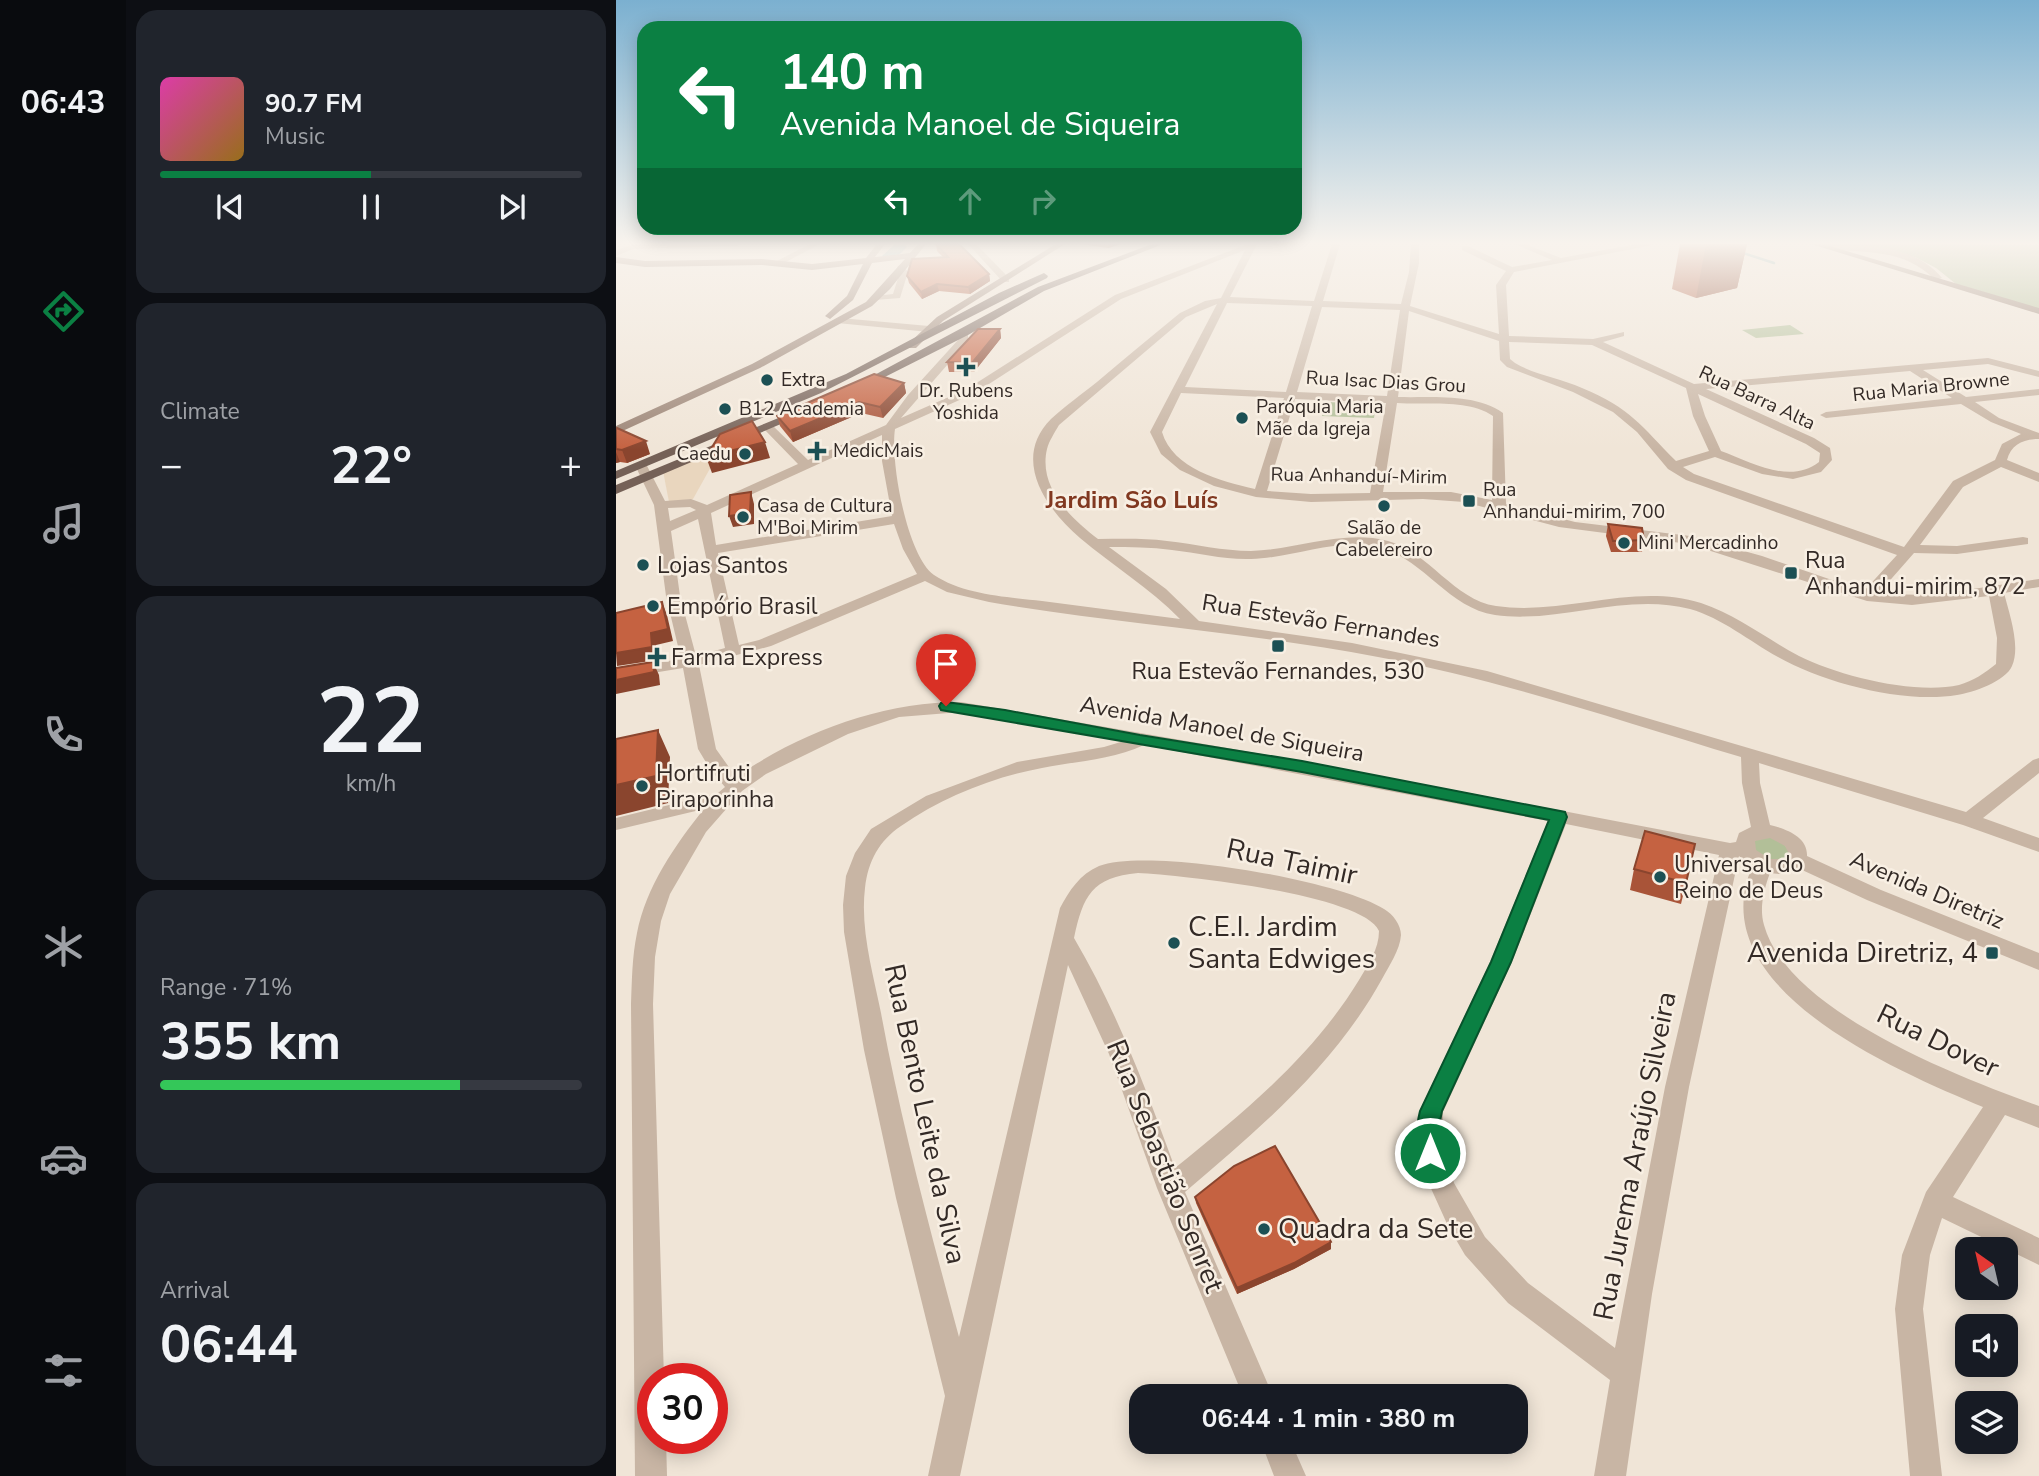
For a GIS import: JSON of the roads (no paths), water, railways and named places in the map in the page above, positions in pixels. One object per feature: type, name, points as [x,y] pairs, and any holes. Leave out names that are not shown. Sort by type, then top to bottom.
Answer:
[{"type":"main road","points":[[616,420],[721,374],[822,321],[832,313]]},
{"type":"main road","points":[[616,430],[756,366],[853,313]]},
{"type":"main road","points":[[912,346],[940,319],[950,313]]},
{"type":"main road","points":[[616,490],[644,471],[912,346],[971,313]]},
{"type":"main road","points":[[616,475],[644,471],[767,426],[859,386],[999,313]]},
{"type":"main road","points":[[940,319],[964,333]]},
{"type":"street","points":[[664,529],[986,383],[1094,313]]},
{"type":"street","points":[[1187,313],[1063,414],[1041,442],[1038,466],[1040,482],[1065,517],[1171,600],[1196,627]]},
{"type":"street","name":"Rua Anhanduí-Mirim","points":[[1216,313],[1156,432],[1160,447],[1178,462],[1229,487],[1260,494],[1326,497],[1453,496],[1576,526],[1660,534],[1690,540],[1867,597],[1892,601],[1926,601],[1996,592],[2039,583]]},
{"type":"street","points":[[1260,494],[1312,313]]},
{"type":"street","points":[[1376,496],[1404,313]]},
{"type":"street","points":[[1423,313],[1503,339],[1594,342],[1620,334]]},
{"type":"street","points":[[1502,313],[1503,354],[1508,363],[1582,391],[1623,414],[1635,423],[1672,466],[1690,477],[1908,551],[1957,550],[2023,541]]},
{"type":"street","points":[[840,321],[929,329]]},
{"type":"street","points":[[616,674],[690,662],[789,634],[925,576],[908,546],[899,519],[887,463],[889,429],[963,341],[964,333]]},
{"type":"street","name":"Rua Barra Alta","points":[[1594,342],[1810,441],[1826,451],[1827,456],[1825,462],[1815,471],[1791,475],[1767,471],[1716,453]]},
{"type":"street","points":[[1672,466],[1716,453],[1699,416],[1691,387],[1988,362],[2039,374]]},
{"type":"street","points":[[1911,367],[1994,419],[2035,436]]},
{"type":"street","name":"Rua Isac Dias Grou","points":[[1177,390],[1465,402],[1495,411],[1499,415],[1499,507]]},
{"type":"street","name":"Rua Maria Browne","points":[[1826,415],[2039,392]]},
{"type":"street","points":[[905,408],[942,404]]},
{"type":"street","points":[[767,426],[806,465]]},
{"type":"street","points":[[2001,463],[2004,449],[2010,443],[2035,436]]},
{"type":"street","points":[[1867,597],[1908,551],[1958,484],[2001,463],[2039,478]]},
{"type":"street","points":[[644,471],[660,505],[673,596],[690,662],[707,749],[730,793]]},
{"type":"street","points":[[660,505],[698,504],[704,508],[702,513],[733,651]]},
{"type":"street","points":[[710,550],[899,519]]},
{"type":"street","points":[[1097,543],[1159,544],[1247,555],[1332,543],[1375,542],[1414,557],[1472,602],[1491,610],[1542,611],[1656,600],[1682,603],[1712,613],[1820,670],[1859,681],[1934,692],[1976,685],[2004,667],[2007,654],[2004,623],[1996,592]]},
{"type":"street","name":"Rua Estevão Fernandes","points":[[925,576],[950,587],[1006,600],[1300,639],[1432,662],[1507,681],[1970,820],[2039,845]]},
{"type":"street","name":"Avenida Manoel de Siqueira","points":[[730,793],[791,752],[841,729],[869,718],[932,706],[1005,714],[1737,849]]},
{"type":"street","name":"Rua Bento Leite da Silva","points":[[960,1396],[878,1067],[854,918],[854,892],[859,866],[867,848],[879,834],[922,807],[969,785],[1015,769],[1111,751],[1140,740]]},
{"type":"street","points":[[1750,754],[1751,783],[1762,831]]},
{"type":"street","points":[[1970,820],[1983,806],[2039,764]]},
{"type":"street","points":[[616,824],[730,793]]},
{"type":"street","points":[[651,1476],[642,1004],[647,932],[654,907],[686,846],[730,793]]},
{"type":"street","points":[[1559,817],[1501,962],[1431,1111],[1427,1131],[1430,1153],[1450,1206],[1464,1234],[1494,1272],[1516,1292],[1626,1374]]},
{"type":"street","points":[[1762,831],[1777,833],[1792,841],[1798,850],[1798,860],[1787,867],[1763,865],[1737,849],[1746,838],[1762,831]]},
{"type":"street","name":"Rua Jurema Araújo Silveira","points":[[1610,1476],[1638,1294],[1677,1087],[1737,849]]},
{"type":"street","name":"Avenida Diretriz","points":[[1798,860],[1874,895],[2039,962]]},
{"type":"street","name":"Rua Taimir","points":[[1064,939],[1070,908],[1085,885],[1101,873],[1133,865],[1233,877],[1354,903],[1374,912],[1389,928],[1387,944],[1348,1018],[1290,1087],[1170,1188]]},
{"type":"street","name":"Rua Dover","points":[[1763,865],[1751,904],[1754,929],[1765,955],[1812,1003],[1894,1057],[1999,1103],[2039,1117]]},
{"type":"street","points":[[944,1476],[1064,939]]},
{"type":"street","name":"Rua Sebastião Senret","points":[[1064,939],[1091,986],[1121,1054],[1170,1188],[1253,1384]]},
{"type":"street","points":[[1926,1476],[1909,1309],[1916,1255],[1935,1201],[1999,1103]]},
{"type":"street","points":[[1935,1201],[2039,1252]]},
{"type":"street","points":[[1281,1454],[1290,1476]]},
{"type":"place","name":"Dr. Rubens Yoshida","points":[[966,367]]},
{"type":"place","name":"Extra","points":[[767,380]]},
{"type":"place","name":"B12 Academia","points":[[725,409]]},
{"type":"place","name":"Paróquia Maria Mãe da Igreja","points":[[1242,418]]},
{"type":"place","name":"MedicMais","points":[[817,451]]},
{"type":"place","name":"Caedu","points":[[745,454]]},
{"type":"place","name":"Rua Anhandui-mirim, 700","points":[[1469,501]]},
{"type":"place","name":"Salão de Cabelereiro","points":[[1384,506]]},
{"type":"place","name":"Casa de Cultura M'Boi Mirim","points":[[743,517]]},
{"type":"place","name":"Mini Mercadinho","points":[[1624,543]]},
{"type":"place","name":"Lojas Santos","points":[[643,565]]},
{"type":"place","name":"Rua Anhandui-mirim, 872","points":[[1791,573]]},
{"type":"place","name":"Empório Brasil","points":[[653,606]]},
{"type":"place","name":"Rua Estevão Fernandes, 530","points":[[1278,646]]},
{"type":"place","name":"Farma Express","points":[[657,657]]},
{"type":"place","name":"Hortifruti Piraporinha","points":[[642,786]]},
{"type":"place","name":"Universal do Reino de Deus","points":[[1660,877]]},
{"type":"place","name":"C.E.I. Jardim Santa Edwiges","points":[[1174,943]]},
{"type":"place","name":"Avenida Diretriz, 4","points":[[1992,953]]},
{"type":"place","name":"Quadra da Sete","points":[[1264,1229]]},
{"type":"district","name":"Jardim São Luís","points":[[1132,500]]}]
